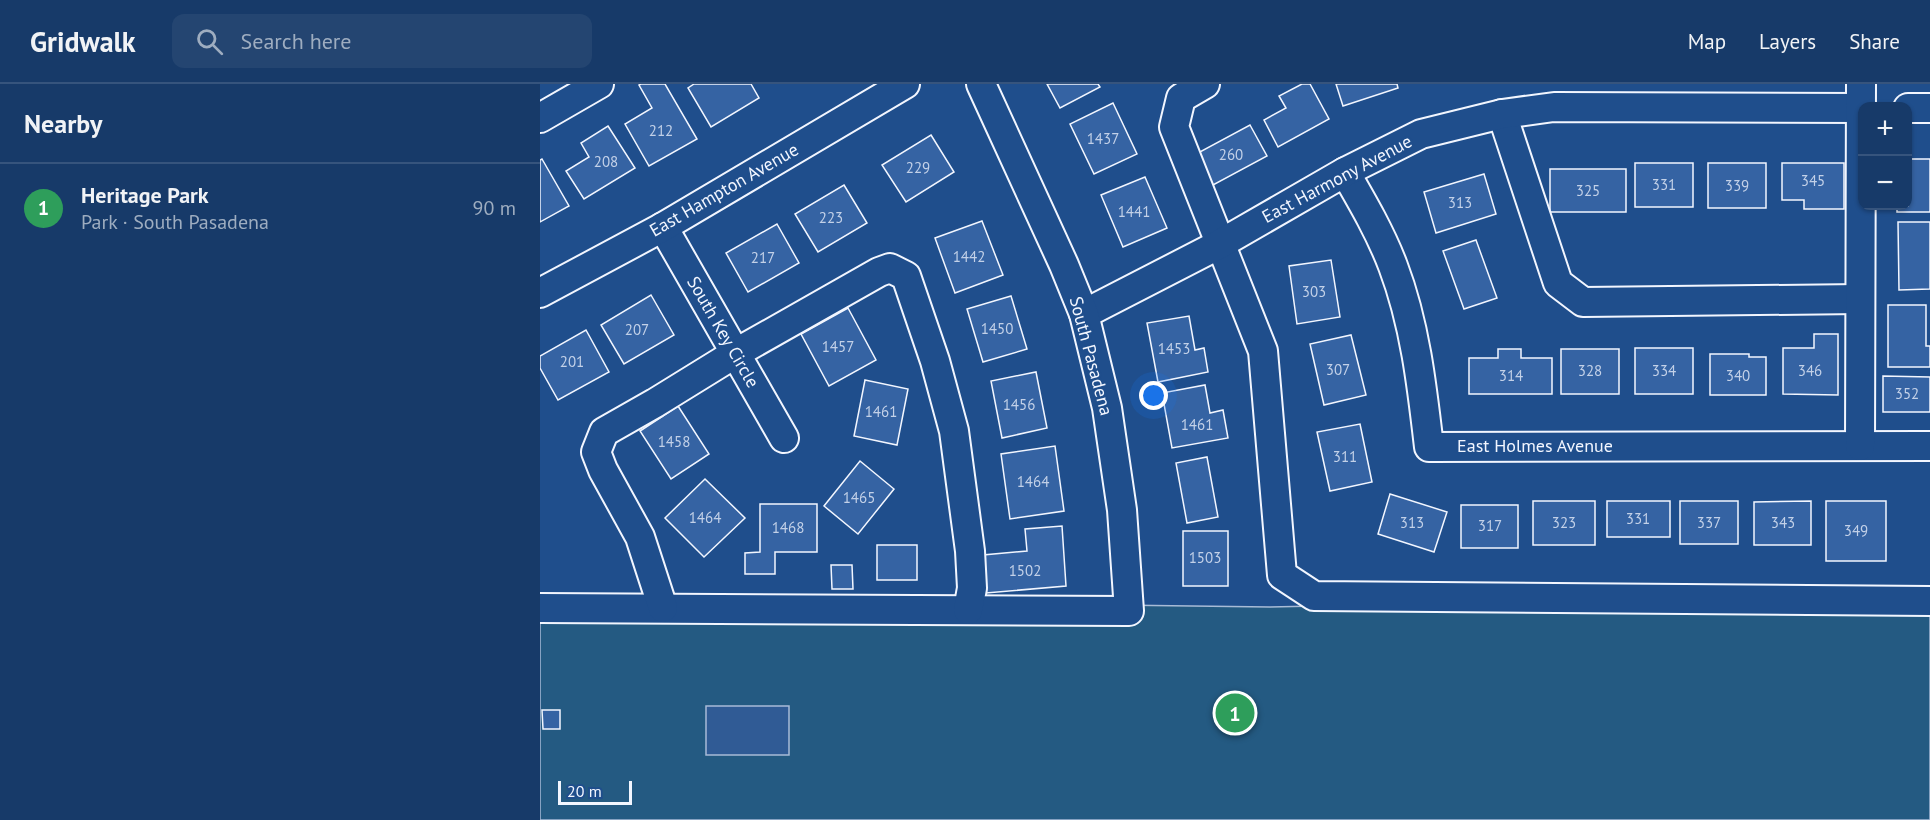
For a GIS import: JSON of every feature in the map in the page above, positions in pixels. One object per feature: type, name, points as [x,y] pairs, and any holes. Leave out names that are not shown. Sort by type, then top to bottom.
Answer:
[{"type":"street","points":[[540,118],[599,84]]},
{"type":"street","name":"East Hampton Avenue","points":[[540,293],[663,227],[905,84]]},
{"type":"street","name":"South Pasadena","points":[[968,610],[1129,611],[1122,510],[1107,408],[1084,314],[981,84]]},
{"type":"street","points":[[1205,84],[1181,98],[1173,127],[1263,351],[1282,575],[1314,596],[1930,601]]},
{"type":"street","points":[[1860,446],[1862,100]]},
{"type":"street","name":"East Harmony Avenue","points":[[1084,314],[1220,244],[1346,172],[1421,134],[1502,114],[1554,107],[1862,100]]},
{"type":"street","points":[[1912,108],[1930,108]]},
{"type":"street","points":[[1502,114],[1558,283],[1583,302],[1860,299]]},
{"type":"street","name":"East Holmes Avenue","points":[[1346,172],[1371,217],[1394,267],[1407,310],[1418,358],[1429,447],[1930,446]]},
{"type":"street","name":"South Key Circle","points":[[663,227],[784,438]]},
{"type":"street","points":[[540,608],[968,610],[972,588],[970,551],[954,431],[906,276],[890,268],[879,272],[736,353],[604,432],[596,452],[603,470],[640,537],[663,608]]},
{"type":"shaded area","points":[[1930,593],[1930,820],[540,820],[540,598],[1270,607]]},
{"type":"shaded area","points":[[706,706],[789,706],[789,755],[706,755]]},
{"type":"building","points":[[665,84],[697,139],[649,166],[625,124],[652,108],[639,85]]},
{"type":"building","points":[[694,84],[751,84],[759,98],[711,127],[688,88]]},
{"type":"building","points":[[1047,84],[1098,84],[1100,87],[1060,108]]},
{"type":"building","points":[[1302,84],[1310,84],[1329,119],[1278,147],[1264,120],[1286,108],[1279,96]]},
{"type":"building","points":[[1336,84],[1397,84],[1398,88],[1343,106]]},
{"type":"building","points":[[1113,103],[1137,154],[1094,174],[1070,124]]},
{"type":"building","points":[[1250,125],[1267,156],[1213,185],[1196,154]]},
{"type":"building","points":[[608,126],[635,168],[584,199],[566,171],[589,157],[581,143]]},
{"type":"building","points":[[931,135],[954,172],[906,202],[882,165]]},
{"type":"building","points":[[542,159],[569,206],[540,222],[540,160]]},
{"type":"building","points":[[1912,159],[1930,159],[1930,212],[1897,212],[1897,210],[1912,210]]},
{"type":"building","points":[[1635,163],[1693,163],[1693,207],[1635,207]]},
{"type":"building","points":[[1708,163],[1766,163],[1766,208],[1708,208]]},
{"type":"building","points":[[1782,163],[1844,163],[1844,209],[1804,209],[1804,200],[1782,200]]},
{"type":"building","points":[[1550,169],[1626,169],[1626,212],[1550,212]]},
{"type":"building","points":[[1484,174],[1496,214],[1436,233],[1424,192]]},
{"type":"building","points":[[1145,177],[1167,228],[1123,247],[1101,195]]},
{"type":"building","points":[[844,185],[867,223],[818,252],[795,214]]},
{"type":"building","points":[[982,221],[1003,275],[955,293],[935,238]]},
{"type":"building","points":[[1898,222],[1930,222],[1930,289],[1899,290]]},
{"type":"building","points":[[777,224],[799,263],[748,292],[726,253]]},
{"type":"building","points":[[1476,240],[1497,298],[1464,309],[1443,251]]},
{"type":"building","points":[[1331,260],[1340,317],[1297,324],[1289,266]]},
{"type":"building","points":[[651,295],[674,335],[624,364],[601,325]]},
{"type":"building","points":[[1011,296],[1027,349],[983,362],[967,309]]},
{"type":"building","points":[[1888,305],[1926,305],[1926,346],[1930,346],[1930,367],[1888,367]]},
{"type":"building","points":[[848,308],[876,360],[829,386],[801,334]]},
{"type":"building","points":[[1189,316],[1195,350],[1204,348],[1208,372],[1158,382],[1147,323]]},
{"type":"building","points":[[586,330],[609,372],[558,400],[540,368],[540,356]]},
{"type":"building","points":[[1814,334],[1838,334],[1838,395],[1783,394],[1783,348],[1814,348]]},
{"type":"building","points":[[1351,335],[1366,395],[1324,405],[1310,344]]},
{"type":"building","points":[[1635,348],[1693,348],[1693,394],[1635,394]]},
{"type":"building","points":[[1498,349],[1521,349],[1521,358],[1552,358],[1552,394],[1469,394],[1469,358],[1498,358]]},
{"type":"building","points":[[1561,349],[1619,349],[1619,394],[1561,394]]},
{"type":"building","points":[[1710,354],[1749,354],[1749,357],[1766,357],[1766,395],[1710,395]]},
{"type":"building","points":[[1036,372],[1047,428],[1002,438],[991,381]]},
{"type":"building","points":[[1883,376],[1930,377],[1930,412],[1883,412]]},
{"type":"building","points":[[865,380],[908,389],[897,445],[854,436]]},
{"type":"building","points":[[1205,385],[1210,413],[1223,410],[1228,438],[1172,448],[1162,393]]},
{"type":"building","points":[[678,406],[709,454],[671,479],[640,431]]},
{"type":"building","points":[[1360,424],[1372,482],[1330,491],[1317,432]]},
{"type":"building","points":[[1055,446],[1064,511],[1010,519],[1001,454]]},
{"type":"building","points":[[1207,457],[1218,517],[1187,523],[1176,463]]},
{"type":"building","points":[[860,461],[894,489],[858,534],[824,506]]},
{"type":"building","points":[[705,479],[745,518],[704,557],[665,518]]},
{"type":"building","points":[[1390,494],[1447,512],[1434,552],[1378,534]]},
{"type":"building","points":[[1533,501],[1595,501],[1595,545],[1533,545]]},
{"type":"building","points":[[1607,501],[1670,501],[1670,537],[1607,537]]},
{"type":"building","points":[[1680,501],[1738,501],[1738,544],[1680,544]]},
{"type":"building","points":[[1811,501],[1811,545],[1754,545],[1754,502]]},
{"type":"building","points":[[1826,501],[1886,501],[1886,561],[1826,561]]},
{"type":"building","points":[[760,504],[817,504],[817,552],[775,552],[775,574],[745,574],[745,553],[760,552]]},
{"type":"building","points":[[1461,505],[1518,505],[1518,548],[1461,548]]},
{"type":"building","points":[[1062,526],[1066,586],[986,593],[983,555],[1027,551],[1025,529]]},
{"type":"building","points":[[1183,531],[1228,531],[1228,586],[1183,586]]},
{"type":"building","points":[[877,545],[917,545],[917,580],[877,580]]},
{"type":"building","points":[[831,565],[852,565],[853,589],[832,589]]},
{"type":"building","points":[[542,710],[560,710],[560,729],[543,729]]},
{"type":"place","name":"Heritage Park","points":[[1235,713]]}]
